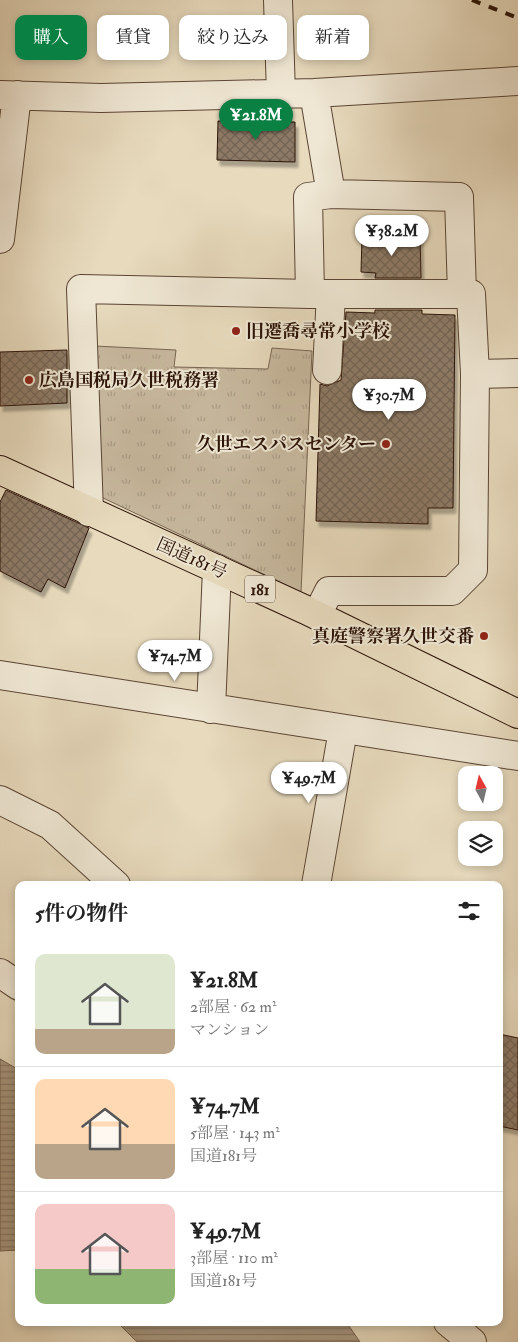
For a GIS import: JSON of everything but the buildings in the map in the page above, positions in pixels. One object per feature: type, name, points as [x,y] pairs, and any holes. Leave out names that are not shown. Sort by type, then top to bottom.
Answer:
[{"type":"highway","name":"国道181号","points":[[0,470],[317,615],[518,714]]},
{"type":"street","points":[[278,0],[281,94]]},
{"type":"street","points":[[0,239],[8,95],[100,98],[281,94],[518,81]]},
{"type":"street","points":[[314,93],[331,194]]},
{"type":"street","points":[[327,370],[308,197],[331,194],[459,197],[462,294]]},
{"type":"street","points":[[89,512],[81,289],[320,294],[471,294],[476,374],[472,570],[452,590],[329,591],[317,615]]},
{"type":"street","points":[[476,374],[518,373]]},
{"type":"street","points":[[211,709],[217,568]]},
{"type":"street","points":[[0,675],[518,756]]},
{"type":"street","points":[[317,881],[343,730]]},
{"type":"street","points":[[0,800],[50,825],[112,881]]},
{"type":"street","points":[[0,973],[15,983]]},
{"type":"street","points":[[453,1326],[472,1342]]},
{"type":"green space","points":[[95,346],[176,350],[174,367],[268,369],[272,348],[312,351],[301,592],[99,496]]},
{"type":"shaded area","points":[[0,1059],[15,1068],[15,1250],[0,1251]]},
{"type":"shaded area","points":[[121,1326],[349,1326],[360,1342],[137,1342]]},
{"type":"railway","points":[[472,0],[518,18]]},
{"type":"place","name":"旧遷喬尋常小学校","points":[[236,331]]},
{"type":"place","name":"広島国税局久世税務署","points":[[29,380]]},
{"type":"place","name":"久世エスパスセンター","points":[[386,444]]},
{"type":"place","name":"真庭警察署久世交番","points":[[484,636]]}]
